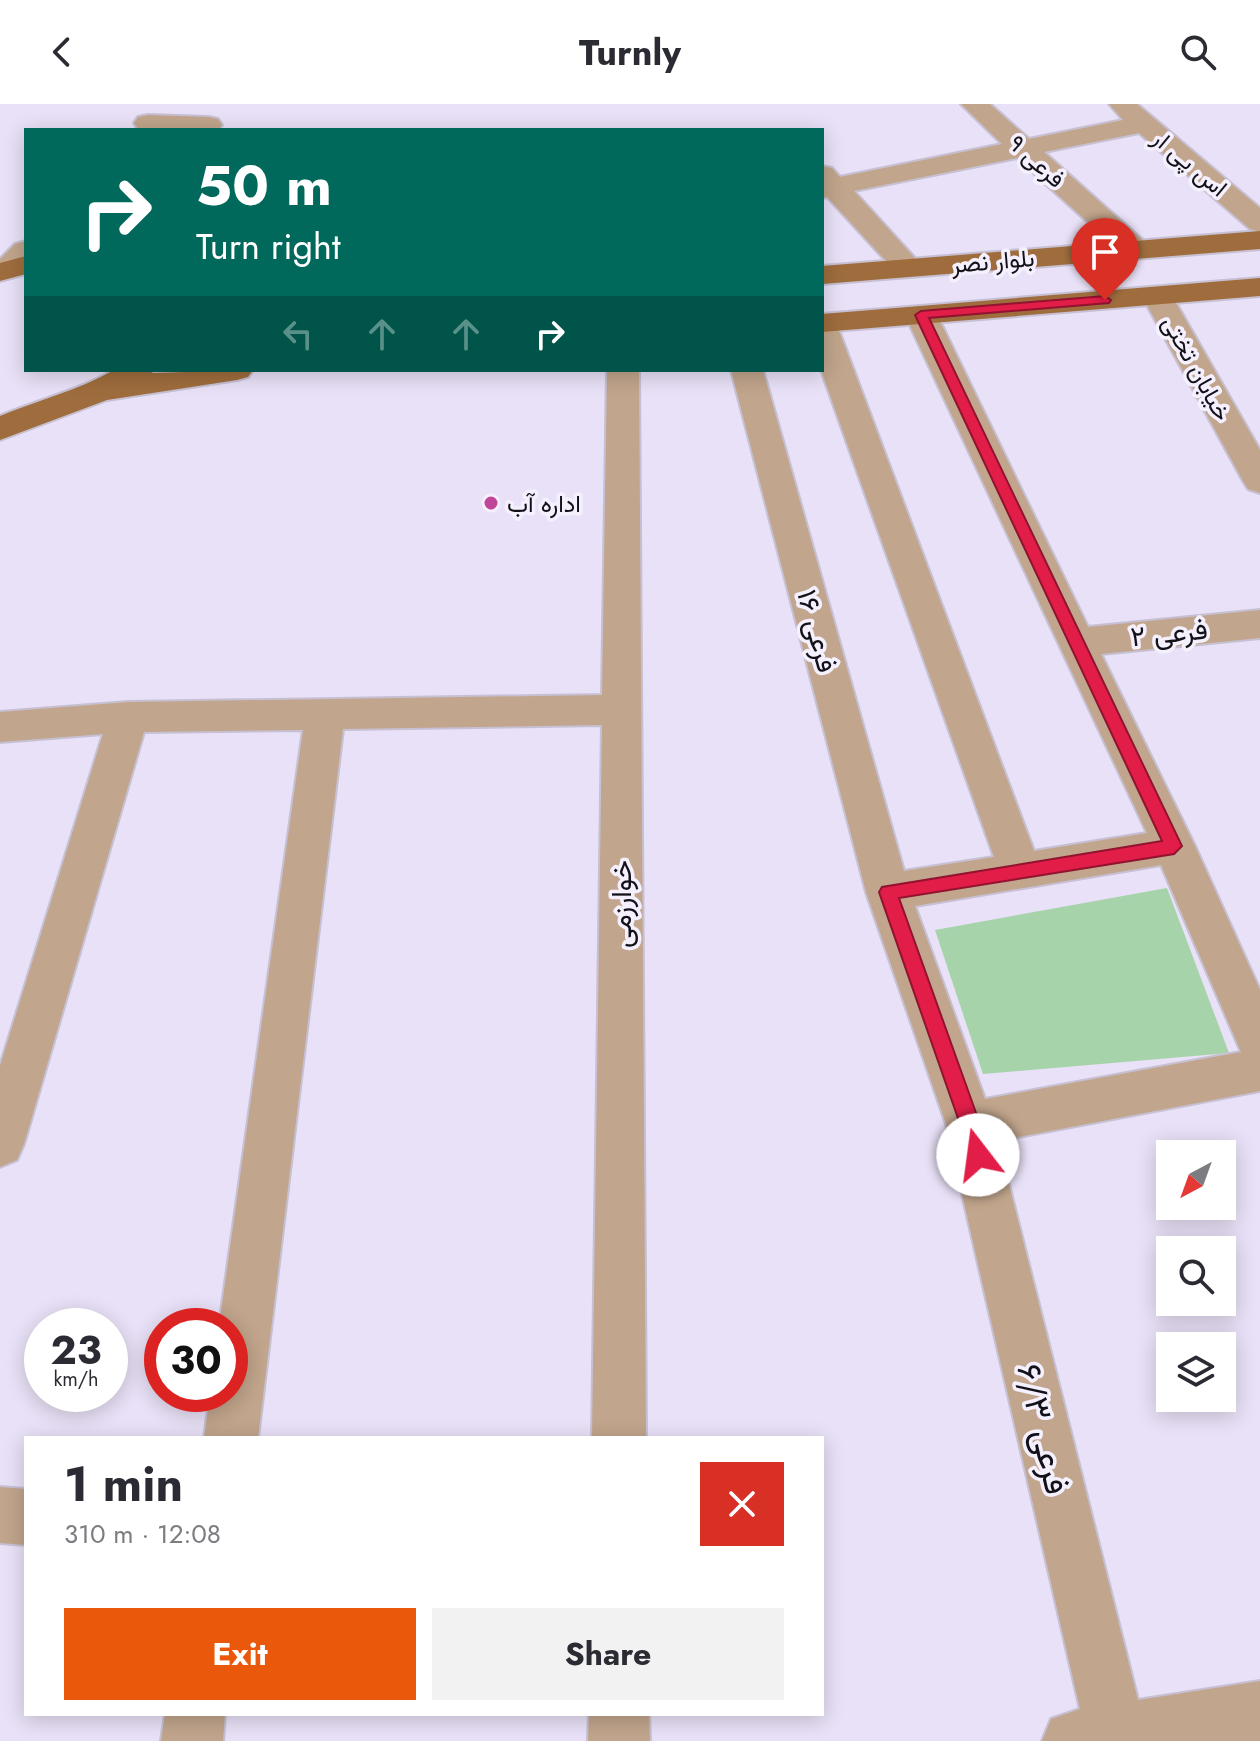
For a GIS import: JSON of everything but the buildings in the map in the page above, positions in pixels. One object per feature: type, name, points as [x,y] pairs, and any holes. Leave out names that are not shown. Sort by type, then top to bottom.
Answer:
[{"type":"main road","name":"بلوار نصر","points":[[824,275],[1260,240]]},
{"type":"main road","points":[[877,271],[921,315]]},
{"type":"main road","name":"بلوار نصر","points":[[824,325],[1260,287]]},
{"type":"main road","points":[[102,391],[135,372]]},
{"type":"main road","points":[[0,429],[56,405],[102,391],[224,372]]},
{"type":"street","name":"فرعی ۹","points":[[974,104],[1136,250]]},
{"type":"street","name":"اس پی ار","points":[[1121,104],[1260,223]]},
{"type":"street","points":[[151,119],[212,120]]},
{"type":"street","points":[[826,183],[1144,124]]},
{"type":"street","points":[[826,183],[909,268]]},
{"type":"street","name":"خیابان تختی","points":[[1157,296],[1260,481]]},
{"type":"street","points":[[921,315],[1174,846],[1260,1042]]},
{"type":"street","points":[[824,331],[1020,871]]},
{"type":"street","name":"خوارزمی","points":[[619,1436],[623,372]]},
{"type":"street","name":"فرعی ۱۶","points":[[748,372],[888,892],[970,1124]]},
{"type":"street","name":"فرعی ۲","points":[[1077,642],[1260,624]]},
{"type":"street","points":[[0,727],[128,717],[622,710]]},
{"type":"street","points":[[231,1436],[325,714]]},
{"type":"street","points":[[0,1144],[128,717]]},
{"type":"street","points":[[888,892],[1174,846]]},
{"type":"street","points":[[970,1124],[1260,1070]]},
{"type":"street","name":"فرعی ۶/۳","points":[[970,1124],[1094,1738]]},
{"type":"street","points":[[0,1515],[24,1517]]},
{"type":"street","points":[[1094,1738],[1260,1711]]},
{"type":"street","points":[[192,1741],[195,1716]]},
{"type":"street","points":[[619,1716],[619,1741]]},
{"type":"green space","points":[[1167,888],[1229,1053],[983,1074],[935,930]]},
{"type":"place","name":"اداره آب","points":[[491,503]]},
{"type":"route","points":[[978,1155],[970,1124],[888,892],[1174,846],[921,315],[1105,300]]}]
